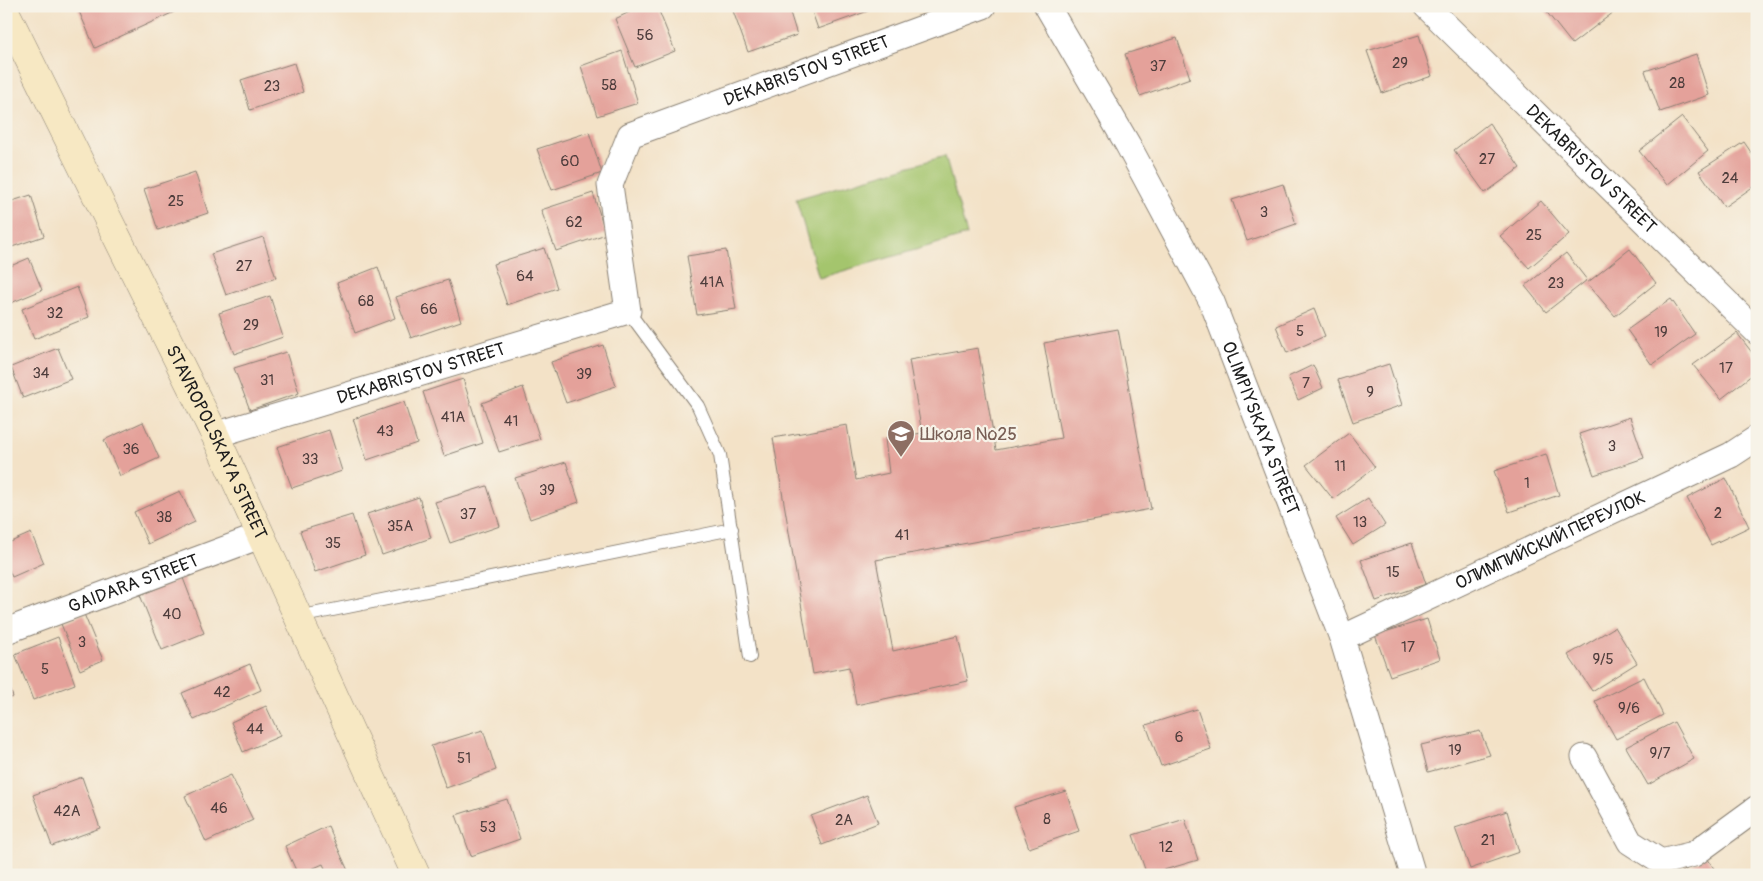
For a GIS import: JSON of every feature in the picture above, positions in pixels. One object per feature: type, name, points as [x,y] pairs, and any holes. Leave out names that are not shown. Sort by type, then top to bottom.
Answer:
[{"type":"main road","name":"STAVROPOLSKAYA STREET","points":[[6,13],[214,435],[416,875]]},
{"type":"street","points":[[6,13],[23,6]]},
{"type":"street","name":"DEKABRISTOV STREET","points":[[214,435],[628,311],[610,184],[630,135],[983,6]]},
{"type":"street","name":"OLIMPIYSKAYA STREET","points":[[1047,6],[1128,145],[1212,302],[1342,638],[1413,875]]},
{"type":"street","name":"DEKABRISTOV STREET","points":[[1426,6],[1757,332]]},
{"type":"street","name":"ОЛИМПИЙСКИЙ ПЕРЕУЛОК","points":[[1342,638],[1731,455],[1757,438]]},
{"type":"street","name":"GAIDARA STREET","points":[[6,631],[260,536]]},
{"type":"street","points":[[1584,757],[1630,842],[1661,862],[1694,854],[1757,808]]},
{"type":"lane","points":[[628,311],[698,406],[720,455],[750,657]]},
{"type":"lane","points":[[298,617],[732,529]]},
{"type":"green space","points":[[945,156],[967,235],[819,278],[796,199]]},
{"type":"building","points":[[84,6],[171,6],[174,12],[95,48],[78,9]]},
{"type":"building","points":[[642,6],[657,6],[675,51],[635,67],[615,19]]},
{"type":"building","points":[[748,6],[788,6],[797,35],[748,52],[733,11]]},
{"type":"building","points":[[810,6],[866,6],[868,11],[818,29]]},
{"type":"building","points":[[1550,6],[1610,6],[1614,12],[1572,44],[1545,10]]},
{"type":"building","points":[[1419,35],[1432,76],[1382,93],[1367,51]]},
{"type":"building","points":[[1177,38],[1190,78],[1140,96],[1125,54]]},
{"type":"building","points":[[622,51],[638,103],[597,116],[581,66]]},
{"type":"building","points":[[1696,54],[1709,95],[1660,112],[1645,71]]},
{"type":"building","points":[[294,63],[303,92],[250,110],[241,80]]},
{"type":"building","points":[[1682,117],[1708,151],[1667,185],[1639,151]]},
{"type":"building","points":[[1489,123],[1520,168],[1485,193],[1454,150]]},
{"type":"building","points":[[589,132],[602,173],[552,190],[537,149]]},
{"type":"building","points":[[1744,142],[1757,161],[1757,184],[1724,207],[1699,171]]},
{"type":"building","points":[[195,172],[208,213],[158,230],[144,189]]},
{"type":"building","points":[[1283,184],[1296,224],[1247,241],[1232,200]]},
{"type":"building","points":[[593,193],[606,234],[556,251],[541,210]]},
{"type":"building","points":[[31,195],[44,236],[6,249],[6,203]]},
{"type":"building","points":[[1541,201],[1569,234],[1529,268],[1500,236]]},
{"type":"building","points":[[263,237],[276,278],[226,295],[211,254]]},
{"type":"building","points":[[544,248],[557,288],[507,305],[493,264]]},
{"type":"building","points":[[1630,249],[1656,283],[1615,316],[1587,283]]},
{"type":"building","points":[[726,250],[736,309],[697,315],[687,256]]},
{"type":"building","points":[[1566,253],[1587,280],[1546,312],[1525,286]]},
{"type":"building","points":[[29,258],[42,290],[6,305],[6,268]]},
{"type":"building","points":[[378,267],[395,318],[355,333],[337,283]]},
{"type":"building","points":[[448,280],[461,321],[411,338],[396,297]]},
{"type":"building","points":[[77,287],[89,317],[34,339],[22,309]]},
{"type":"building","points":[[270,296],[283,337],[234,354],[219,313]]},
{"type":"building","points":[[1671,299],[1695,334],[1652,365],[1627,330]]},
{"type":"building","points":[[1314,309],[1325,336],[1287,353],[1276,326]]},
{"type":"building","points":[[1118,329],[1151,509],[876,560],[893,651],[958,636],[968,681],[856,705],[849,667],[813,674],[773,438],[847,425],[856,480],[889,473],[885,439],[922,433],[909,360],[978,348],[996,450],[1061,438],[1044,343]]},
{"type":"building","points":[[1737,333],[1757,359],[1757,371],[1721,399],[1693,365]]},
{"type":"building","points":[[603,345],[616,386],[566,403],[551,362]]},
{"type":"building","points":[[58,348],[71,379],[23,398],[11,367]]},
{"type":"building","points":[[286,352],[299,393],[250,410],[234,368]]},
{"type":"building","points":[[1389,364],[1402,405],[1353,422],[1338,380]]},
{"type":"building","points":[[1313,365],[1323,388],[1298,400],[1288,377]]},
{"type":"building","points":[[463,379],[483,443],[444,456],[423,392]]},
{"type":"building","points":[[523,387],[540,439],[499,452],[482,403]]},
{"type":"building","points":[[404,402],[417,443],[367,460],[353,419]]},
{"type":"building","points":[[1630,417],[1644,458],[1594,475],[1579,434]]},
{"type":"building","points":[[143,422],[159,458],[120,476],[104,440]]},
{"type":"building","points":[[329,430],[342,471],[292,488],[277,447]]},
{"type":"building","points":[[1349,433],[1375,467],[1333,499],[1306,465]]},
{"type":"building","points":[[1546,454],[1559,495],[1509,512],[1494,471]]},
{"type":"building","points":[[566,462],[579,502],[530,519],[515,478]]},
{"type":"building","points":[[1726,478],[1749,527],[1711,545],[1687,498]]},
{"type":"building","points":[[487,486],[500,526],[450,543],[435,502]]},
{"type":"building","points":[[180,491],[195,522],[148,544],[134,512]]},
{"type":"building","points":[[419,497],[431,538],[382,555],[367,514]]},
{"type":"building","points":[[1368,498],[1385,525],[1353,545],[1336,518]]},
{"type":"building","points":[[352,515],[365,555],[315,572],[300,531]]},
{"type":"building","points":[[31,533],[44,563],[12,577],[6,564],[6,544]]},
{"type":"building","points":[[1412,543],[1426,584],[1376,601],[1361,560]]},
{"type":"building","points":[[183,578],[204,633],[162,650],[140,595]]},
{"type":"building","points":[[84,614],[103,660],[80,670],[61,624]]},
{"type":"building","points":[[1427,619],[1440,659],[1390,676],[1375,635]]},
{"type":"building","points":[[1615,627],[1637,663],[1592,691],[1568,655]]},
{"type":"building","points":[[58,637],[75,684],[33,700],[15,654]]},
{"type":"building","points":[[250,664],[261,690],[194,720],[182,693]]},
{"type":"building","points":[[1644,677],[1663,715],[1616,739],[1595,701]]},
{"type":"building","points":[[6,678],[13,697],[6,700]]},
{"type":"building","points":[[266,706],[280,736],[243,752],[231,722]]},
{"type":"building","points":[[1197,709],[1211,749],[1161,766],[1146,725]]},
{"type":"building","points":[[1674,722],[1694,759],[1648,785],[1626,747]]},
{"type":"building","points":[[483,730],[496,770],[446,788],[431,746]]},
{"type":"building","points":[[1480,731],[1490,755],[1428,772],[1421,745]]},
{"type":"building","points":[[231,775],[253,820],[206,842],[185,796]]},
{"type":"building","points":[[82,777],[100,828],[52,846],[33,795]]},
{"type":"building","points":[[1066,791],[1079,831],[1029,848],[1014,807]]},
{"type":"building","points":[[867,795],[878,823],[822,845],[811,816]]},
{"type":"building","points":[[507,799],[520,839],[471,856],[456,815]]},
{"type":"building","points":[[1507,811],[1519,852],[1470,869],[1455,828]]},
{"type":"building","points":[[1185,819],[1198,860],[1147,875],[1133,835]]},
{"type":"building","points":[[328,826],[349,873],[328,875],[323,864],[298,875],[285,846]]},
{"type":"building","points":[[1706,856],[1718,875],[1678,875]]},
{"type":"place","name":"Школа №25","points":[[901,458]]}]
